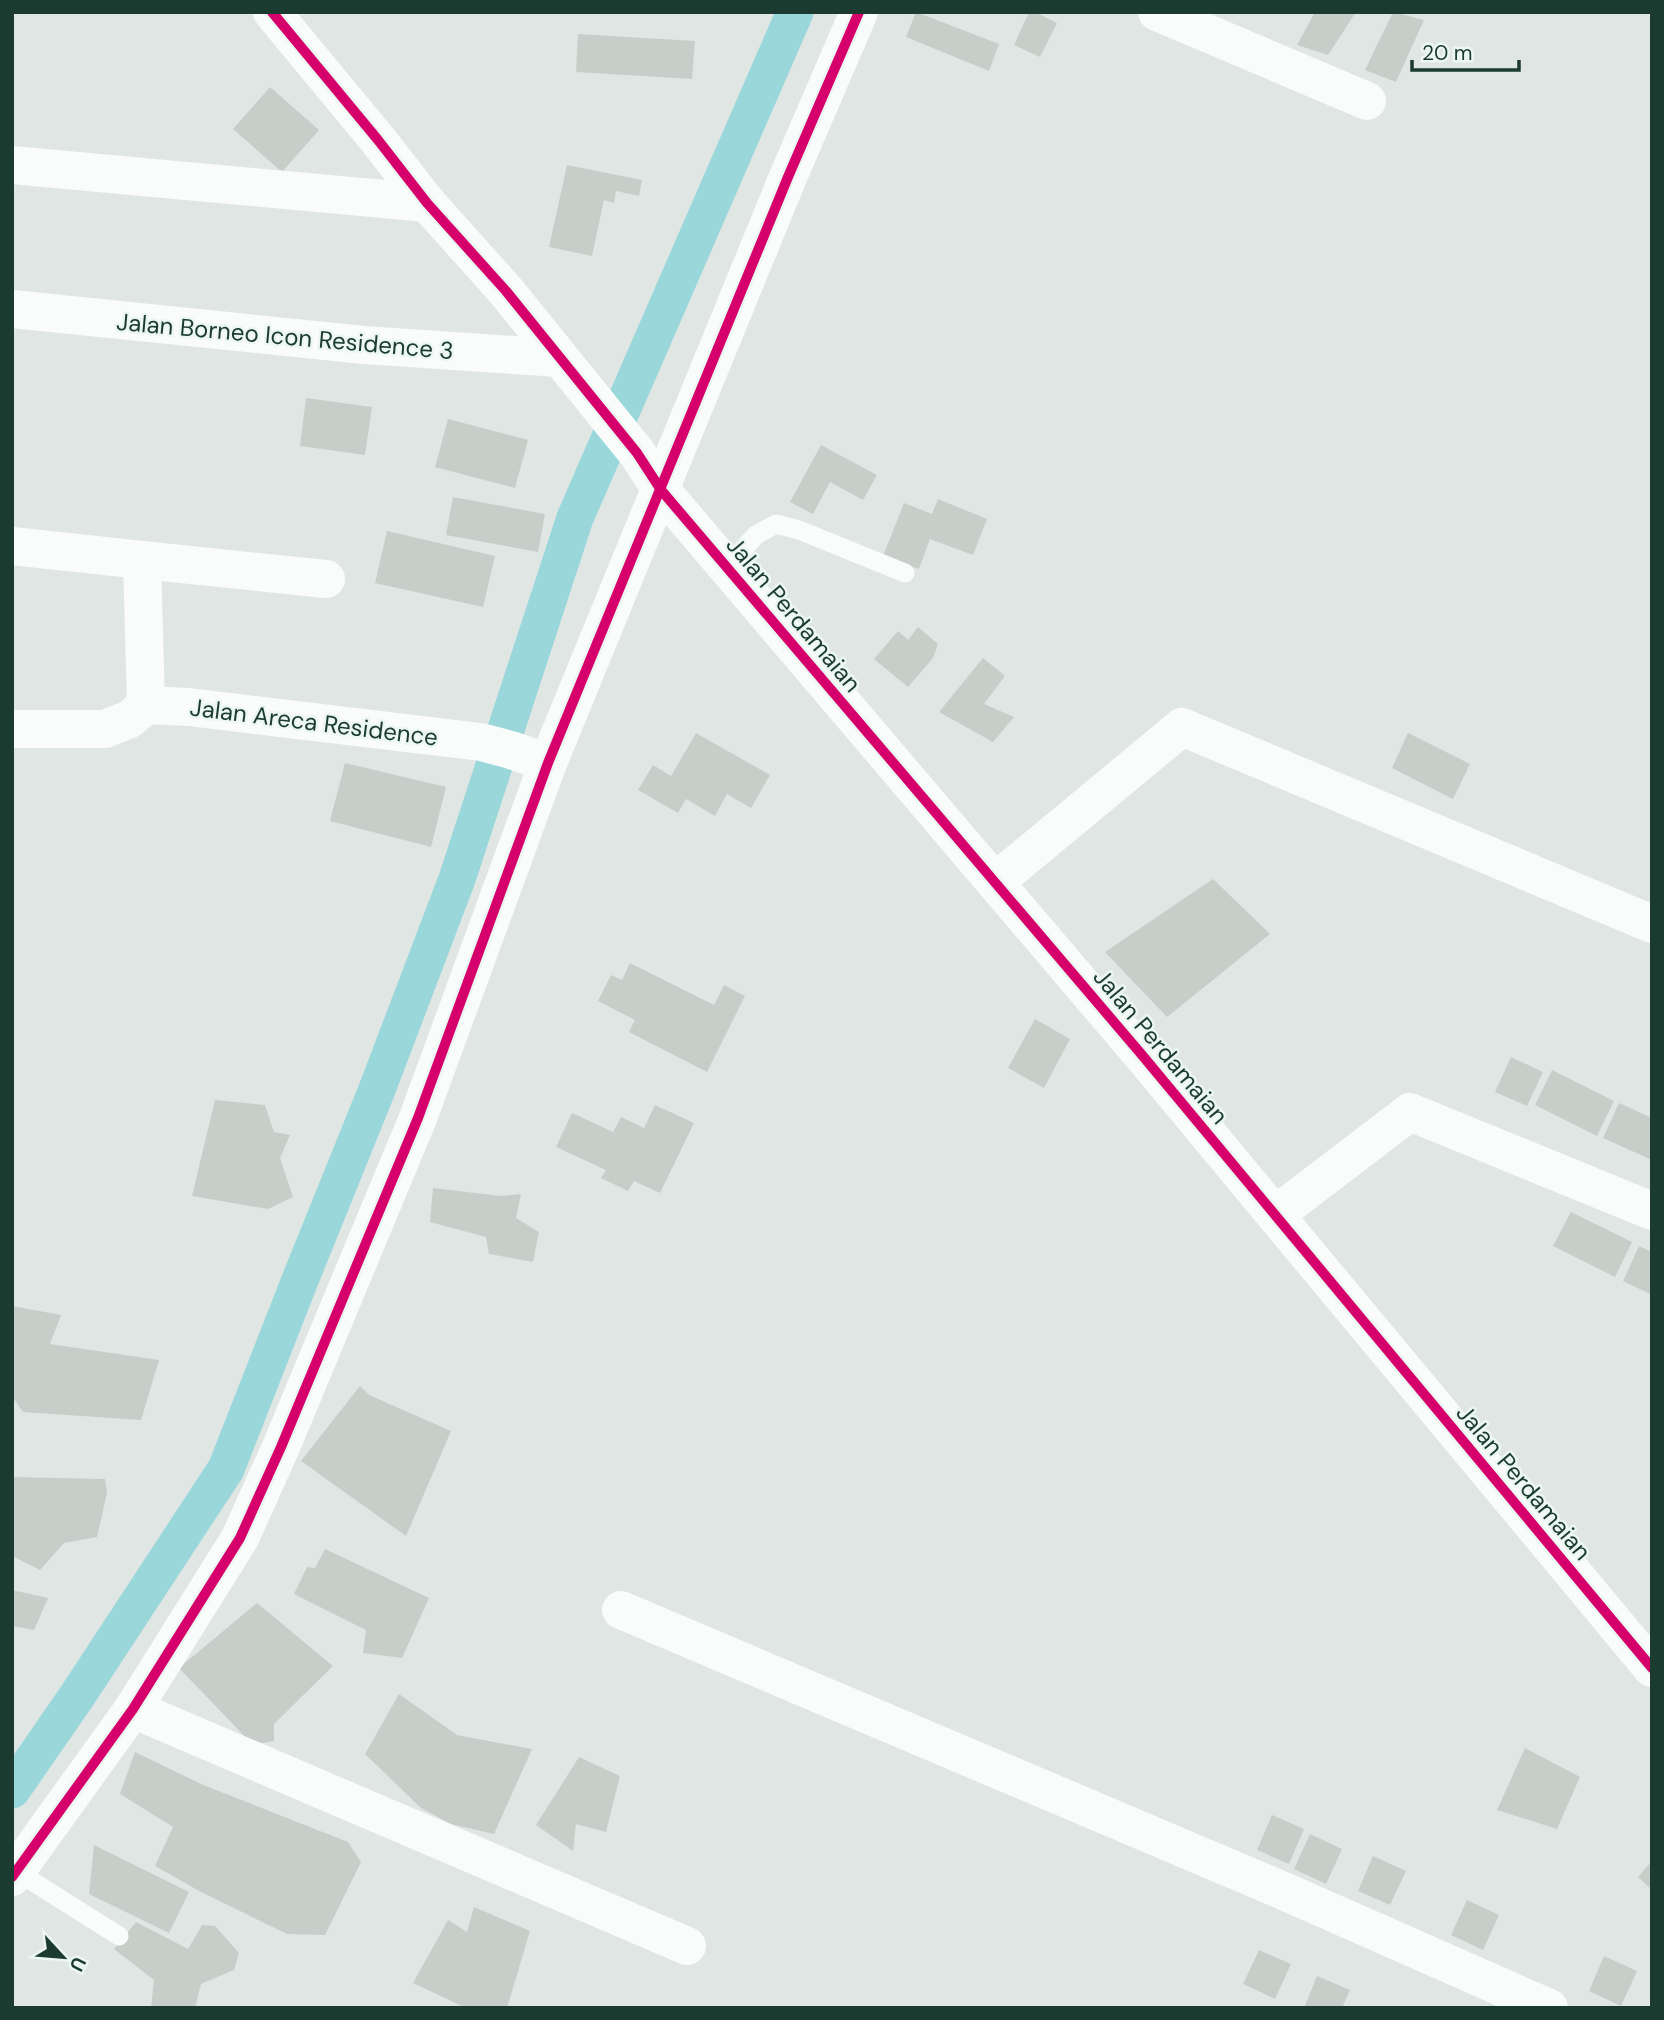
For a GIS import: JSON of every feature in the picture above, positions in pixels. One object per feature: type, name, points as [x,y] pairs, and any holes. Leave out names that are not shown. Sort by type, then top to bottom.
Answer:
[{"type":"street","name":"Jalan Perdamaian","points":[[272,12],[427,203],[506,291],[603,409],[661,490],[1142,1055],[1652,1668]]},
{"type":"street","points":[[14,1874],[133,1709],[240,1538],[281,1447],[418,1118],[548,763],[788,177],[859,12]]},
{"type":"street","points":[[1157,12],[1367,101]]},
{"type":"street","points":[[12,165],[427,203]]},
{"type":"street","name":"Jalan Borneo Icon Residence 3","points":[[12,309],[364,345],[559,358]]},
{"type":"street","points":[[12,547],[326,579]]},
{"type":"street","points":[[12,729],[105,729],[130,719],[146,705],[142,560]]},
{"type":"street","name":"Jalan Areca Residence","points":[[146,705],[189,707],[496,746],[548,763]]},
{"type":"street","points":[[995,882],[1182,727],[1652,924]]},
{"type":"street","points":[[1275,1215],[1410,1112],[1652,1211]]},
{"type":"street","points":[[621,1610],[1266,1883],[1549,2008]]},
{"type":"street","points":[[133,1709],[687,1945]]},
{"type":"lane","points":[[727,567],[756,535],[776,524],[799,530],[905,573]]},
{"type":"lane","points":[[14,1874],[119,1936]]},
{"type":"building","points":[[916,12],[999,44],[989,71],[906,37]]},
{"type":"building","points":[[1029,12],[1035,12],[1057,23],[1040,57],[1014,45]]},
{"type":"building","points":[[1315,12],[1356,12],[1328,55],[1297,45]]},
{"type":"building","points":[[1393,12],[1424,20],[1396,82],[1365,70]]},
{"type":"building","points":[[578,34],[695,41],[692,79],[576,72]]},
{"type":"building","points":[[270,87],[319,130],[282,172],[233,129]]},
{"type":"building","points":[[567,165],[642,180],[639,196],[616,191],[614,203],[604,200],[592,256],[549,247]]},
{"type":"building","points":[[306,398],[372,407],[365,455],[300,446]]},
{"type":"building","points":[[448,419],[528,440],[515,488],[435,467]]},
{"type":"building","points":[[821,445],[877,475],[863,500],[830,482],[813,514],[790,502]]},
{"type":"building","points":[[453,497],[545,514],[538,552],[446,535]]},
{"type":"building","points":[[938,499],[987,519],[973,555],[930,539],[919,569],[883,556],[904,503],[932,514]]},
{"type":"building","points":[[387,531],[495,556],[483,607],[375,583]]},
{"type":"building","points":[[918,627],[938,644],[933,658],[908,687],[874,659],[898,631],[908,640]]},
{"type":"building","points":[[983,658],[1005,676],[984,704],[1014,717],[993,742],[939,712]]},
{"type":"building","points":[[696,733],[770,775],[751,808],[727,794],[715,816],[686,799],[678,813],[638,790],[653,765],[671,776]]},
{"type":"building","points":[[1408,733],[1470,764],[1453,799],[1392,768]]},
{"type":"building","points":[[345,763],[446,787],[431,847],[330,821]]},
{"type":"building","points":[[1213,879],[1270,934],[1167,1017],[1105,952]]},
{"type":"building","points":[[630,963],[714,1005],[724,985],[745,996],[707,1072],[629,1032],[635,1020],[598,1001],[611,975],[622,980]]},
{"type":"building","points":[[1035,1019],[1070,1039],[1044,1088],[1008,1068]]},
{"type":"building","points":[[1511,1057],[1543,1072],[1527,1106],[1495,1092]]},
{"type":"building","points":[[1552,1070],[1614,1101],[1597,1136],[1535,1105]]},
{"type":"building","points":[[215,1100],[265,1105],[274,1132],[290,1135],[280,1158],[293,1197],[268,1209],[192,1196]]},
{"type":"building","points":[[1619,1103],[1652,1118],[1652,1160],[1603,1138]]},
{"type":"building","points":[[655,1105],[694,1123],[660,1193],[634,1181],[628,1191],[601,1178],[606,1170],[556,1147],[572,1113],[613,1132],[621,1117],[644,1128]]},
{"type":"building","points":[[433,1188],[501,1196],[521,1194],[516,1218],[539,1232],[533,1262],[489,1254],[486,1237],[430,1222]]},
{"type":"building","points":[[1571,1212],[1632,1242],[1615,1277],[1553,1246]]},
{"type":"building","points":[[1639,1246],[1652,1252],[1652,1295],[1623,1281]]},
{"type":"building","points":[[12,1306],[61,1315],[50,1344],[159,1360],[141,1420],[23,1412],[12,1396]]},
{"type":"building","points":[[360,1386],[369,1395],[451,1431],[406,1536],[301,1461]]},
{"type":"building","points":[[12,1477],[105,1479],[107,1493],[97,1537],[64,1543],[40,1570],[12,1556]]},
{"type":"building","points":[[325,1549],[429,1598],[402,1658],[363,1653],[366,1630],[294,1594],[307,1567],[315,1568]]},
{"type":"building","points":[[12,1590],[48,1598],[34,1630],[12,1626]]},
{"type":"building","points":[[257,1603],[333,1666],[274,1724],[274,1741],[253,1745],[179,1668]]},
{"type":"building","points":[[399,1694],[457,1735],[532,1749],[494,1834],[451,1824],[421,1808],[365,1754]]},
{"type":"building","points":[[1525,1748],[1580,1777],[1557,1829],[1497,1810]]},
{"type":"building","points":[[135,1752],[201,1784],[348,1842],[361,1862],[325,1935],[287,1934],[155,1866],[173,1827],[120,1794]]},
{"type":"building","points":[[579,1757],[620,1776],[606,1832],[576,1824],[573,1851],[536,1825]]},
{"type":"building","points":[[1272,1815],[1304,1829],[1289,1864],[1257,1850]]},
{"type":"building","points":[[1310,1834],[1342,1849],[1326,1884],[1294,1869]]},
{"type":"building","points":[[94,1845],[189,1892],[169,1933],[89,1894]]},
{"type":"building","points":[[1373,1856],[1406,1871],[1390,1905],[1358,1891]]},
{"type":"building","points":[[1652,1861],[1652,1890],[1638,1877]]},
{"type":"building","points":[[1467,1900],[1499,1915],[1483,1950],[1451,1935]]},
{"type":"building","points":[[474,1907],[530,1931],[507,2008],[466,2008],[413,1983],[448,1920],[467,1932]]},
{"type":"building","points":[[136,1922],[188,1949],[202,1925],[215,1926],[239,1953],[234,1970],[201,1984],[195,2008],[151,2008],[154,1980],[114,1949]]},
{"type":"building","points":[[1259,1950],[1291,1964],[1275,1999],[1243,1984]]},
{"type":"building","points":[[1604,1956],[1637,1971],[1621,2006],[1589,1991]]},
{"type":"building","points":[[1317,1976],[1350,1990],[1342,2008],[1304,2008]]},
{"type":"waterway","points":[[12,1790],[226,1469],[376,1092],[457,879],[575,518],[795,12]]},
{"type":"cycle path","points":[[272,12],[427,203],[506,291],[637,453],[661,490],[1142,1055],[1652,1668]]},
{"type":"cycle path","points":[[12,1877],[133,1709],[240,1538],[281,1447],[418,1118],[548,763],[788,177],[859,12]]}]
